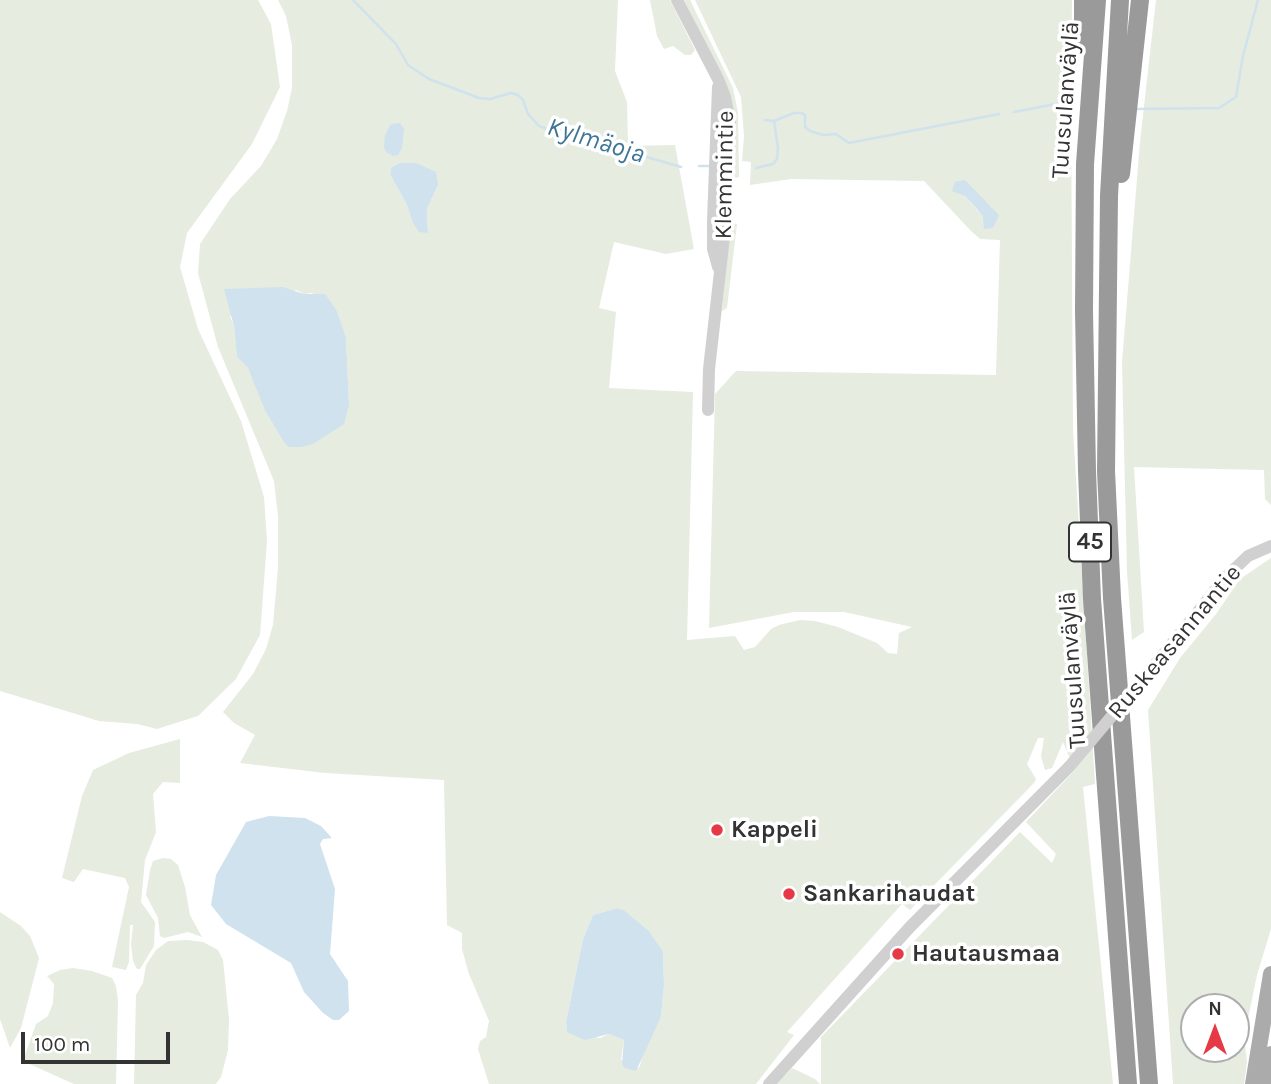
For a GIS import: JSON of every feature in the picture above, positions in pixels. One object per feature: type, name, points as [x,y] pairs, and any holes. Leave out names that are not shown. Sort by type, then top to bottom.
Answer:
[{"type":"highway","points":[[1083,0],[1085,164]]},
{"type":"highway","name":"Tuusulanväylä","points":[[1097,0],[1085,164],[1084,311],[1092,599],[1128,1084]]},
{"type":"highway","name":"Tuusulanväylä","points":[[1120,0],[1109,196],[1106,471],[1149,1084]]},
{"type":"highway","points":[[1107,309],[1140,0]]},
{"type":"main road","points":[[1253,1084],[1271,974]]},
{"type":"main road","points":[[1266,1084],[1271,1054]]},
{"type":"street","name":"Klemmintie","points":[[677,0],[718,79],[713,249],[719,271],[709,369],[708,410]]},
{"type":"street","name":"Ruskeasannantie","points":[[769,1084],[910,927],[1069,767],[1226,577],[1248,556],[1271,546]]},
{"type":"shaded area","points":[[0,0],[258,0],[271,24],[280,87],[252,144],[187,233],[180,267],[198,329],[241,421],[264,497],[267,541],[260,635],[236,679],[198,716],[157,729],[137,724],[99,721],[0,691]]},
{"type":"shaded area","points":[[278,0],[618,0],[615,71],[627,102],[628,146],[675,145],[694,249],[666,254],[614,242],[599,308],[616,312],[609,388],[693,392],[687,640],[735,636],[744,650],[755,647],[771,629],[779,625],[800,620],[815,621],[838,627],[877,643],[888,653],[897,654],[899,633],[912,627],[844,612],[794,612],[709,628],[715,394],[736,371],[996,375],[1000,240],[980,239],[924,181],[791,179],[750,185],[751,162],[742,161],[744,136],[741,97],[695,0],[1072,0],[1073,430],[1095,784],[1083,787],[1113,1084],[821,1084],[821,1037],[1020,832],[1052,863],[1056,854],[1026,822],[1075,770],[1063,742],[1052,768],[1045,770],[1041,756],[1044,738],[1038,738],[1027,764],[1036,779],[1034,783],[910,910],[902,904],[787,1032],[794,1035],[756,1084],[489,1084],[478,1049],[480,1041],[486,1037],[489,1021],[469,974],[462,949],[462,933],[447,925],[444,780],[325,773],[240,763],[255,735],[234,723],[223,712],[253,674],[266,649],[273,625],[278,568],[278,516],[274,481],[218,347],[198,273],[200,244],[230,199],[261,166],[277,139],[287,111],[292,88],[292,45],[286,16]],"holes":[[[391,168],[438,185],[427,209],[428,233],[412,221],[407,205],[390,174]],[[965,180],[981,199],[993,208],[983,217],[965,196]],[[296,290],[304,294],[312,293],[337,311],[346,337],[349,405],[256,384],[248,368],[237,357],[230,316]],[[618,908],[624,910],[649,931],[663,951],[661,1017],[639,1068],[621,1060],[624,1040],[609,1034],[600,1038],[567,1032],[566,1022],[583,939],[593,915]]]},
{"type":"shaded area","points":[[650,0],[670,0],[695,50],[691,55],[685,55],[673,46],[664,49],[657,36]]},
{"type":"shaded area","points":[[684,0],[690,0],[733,88],[738,113],[739,177],[735,178],[732,168],[727,87]]},
{"type":"shaded area","points":[[1156,0],[1271,0],[1271,505],[1265,499],[1264,470],[1134,467],[1144,632],[1132,640],[1127,571],[1122,362],[1140,142]]},
{"type":"shaded area","points":[[730,223],[737,224],[727,308],[722,311]]},
{"type":"shaded area","points":[[1271,558],[1271,929],[1250,1009],[1250,993],[1180,993],[1180,1063],[1247,1063],[1244,1084],[1173,1084],[1148,710],[1180,658],[1240,579]]},
{"type":"shaded area","points":[[180,739],[180,783],[163,782],[153,794],[156,832],[145,860],[141,902],[155,922],[154,946],[140,969],[137,969],[131,944],[133,925],[130,925],[129,962],[126,970],[112,967],[129,887],[125,878],[83,869],[74,882],[62,878],[82,796],[93,770],[129,753]]},
{"type":"shaded area","points":[[171,859],[178,865],[190,915],[202,937],[188,932],[164,938],[160,936],[158,918],[146,895],[153,861]]},
{"type":"shaded area","points":[[0,912],[21,926],[30,936],[39,958],[21,1028],[10,1048],[0,1019]]},
{"type":"shaded area","points":[[168,941],[203,942],[218,950],[223,960],[229,1020],[228,1050],[221,1077],[216,1084],[134,1084],[136,995],[143,983],[146,965],[156,950]]},
{"type":"shaded area","points":[[73,968],[112,978],[116,986],[116,1084],[74,1084],[25,1062],[36,1024],[48,1016],[53,1003],[54,984],[47,976]]},
{"type":"shaded area","points":[[792,1068],[815,1079],[820,1084],[777,1084]]},
{"type":"water","points":[[400,123],[404,129],[402,148],[398,155],[393,156],[386,152],[384,147],[385,135],[391,124]]},
{"type":"water","points":[[400,163],[416,163],[436,172],[438,185],[427,209],[428,233],[419,232],[390,174],[391,168]]},
{"type":"water","points":[[965,180],[999,215],[993,228],[984,229],[983,217],[976,208],[965,196],[952,191],[955,182]]},
{"type":"water","points":[[283,287],[304,294],[325,294],[337,311],[346,337],[349,405],[344,424],[313,444],[301,447],[289,447],[284,442],[265,410],[248,368],[237,357],[234,327],[224,289]]},
{"type":"water","points":[[269,816],[305,818],[321,826],[332,838],[323,839],[320,844],[335,889],[330,954],[348,981],[349,1011],[339,1020],[333,1020],[323,1013],[304,992],[291,963],[226,924],[211,905],[216,875],[246,822]]},
{"type":"water","points":[[618,908],[649,931],[663,951],[661,1017],[636,1071],[625,1068],[622,1064],[624,1040],[609,1034],[585,1040],[567,1032],[566,1022],[583,939],[593,915]]},
{"type":"waterway","name":"Kylmäoja","points":[[353,0],[396,44],[408,65],[429,79],[479,98],[490,99],[511,93],[518,95],[528,114],[539,126],[560,134],[583,137],[596,145],[606,145],[681,167]]},
{"type":"waterway","name":"Kylmäoja","points":[[1136,109],[1219,108],[1236,97],[1243,56],[1258,0]]},
{"type":"waterway","name":"Kylmäoja","points":[[1014,112],[1066,102]]},
{"type":"waterway","name":"Kylmäoja","points":[[756,168],[773,164],[777,159],[774,121],[794,113],[805,115],[805,127],[810,131],[823,135],[836,134],[849,143],[999,114]]},
{"type":"waterway","points":[[765,120],[774,121]]},
{"type":"waterway","name":"Kylmäoja","points":[[699,166],[709,166]]},
{"type":"place","name":"Kappeli","points":[[717,830]]},
{"type":"place","name":"Sankarihaudat","points":[[789,894]]},
{"type":"place","name":"Hautausmaa","points":[[898,954]]}]
